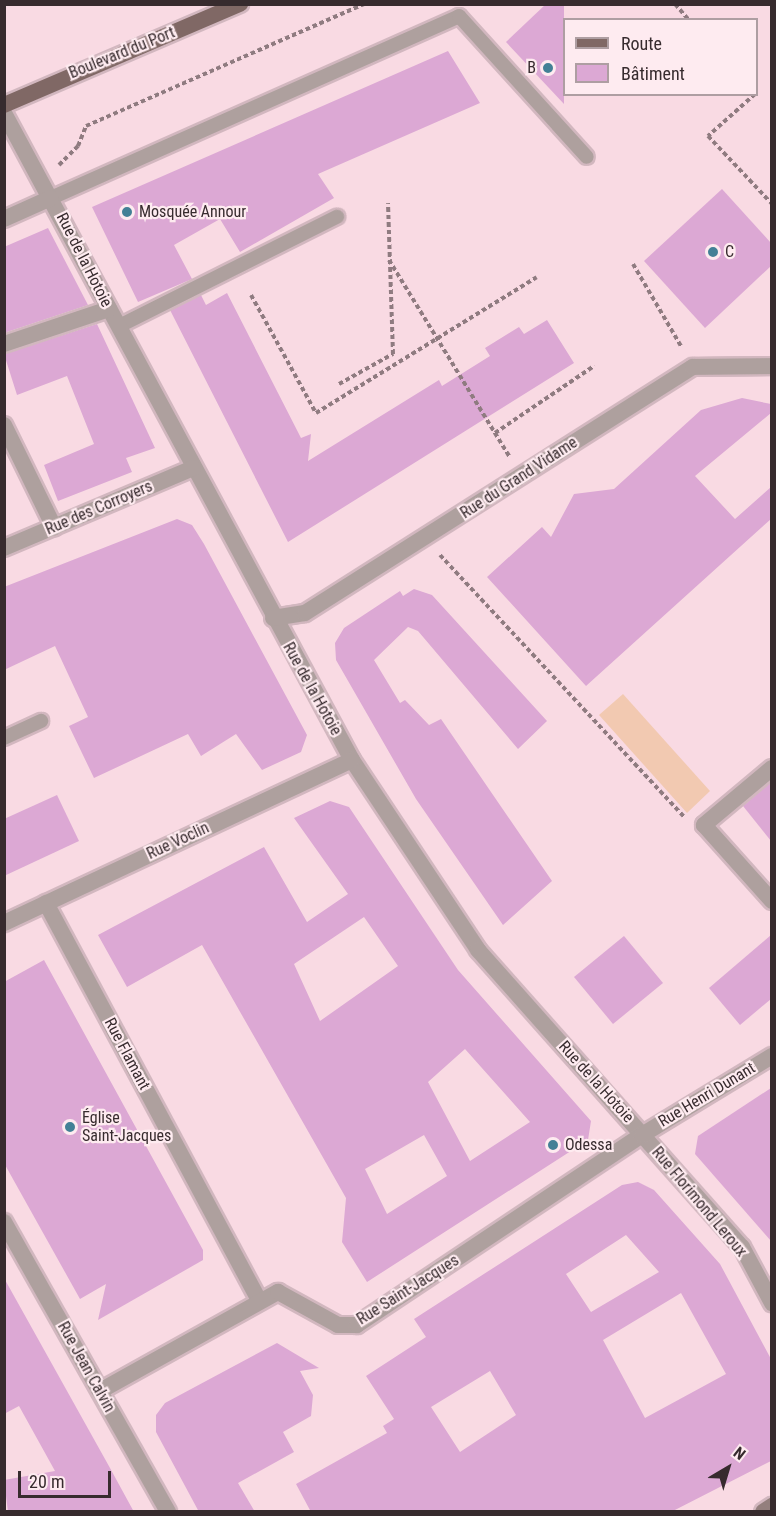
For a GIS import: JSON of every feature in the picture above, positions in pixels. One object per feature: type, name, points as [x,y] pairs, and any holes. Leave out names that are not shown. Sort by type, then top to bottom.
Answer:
[{"type":"main road","name":"Boulevard du Port","points":[[4,105],[219,9],[240,4]]},
{"type":"main road","points":[[763,1512],[771,1506]]},
{"type":"street","name":"Rue de la Hotoie","points":[[4,113],[40,176],[273,618],[352,760],[478,950],[642,1135]]},
{"type":"street","points":[[4,219],[51,198]]},
{"type":"street","points":[[4,344],[109,309]]},
{"type":"street","points":[[693,367],[771,366]]},
{"type":"street","name":"Rue du Grand Vidame","points":[[273,618],[305,613],[693,367]]},
{"type":"street","points":[[4,424],[54,527]]},
{"type":"street","name":"Rue des Corroyers","points":[[4,548],[193,468]]},
{"type":"street","name":"Rue Voclin","points":[[4,922],[352,760]]},
{"type":"street","points":[[771,768],[704,825],[771,901]]},
{"type":"street","name":"Rue Flamant","points":[[46,903],[258,1299]]},
{"type":"street","name":"Rue Henri Dunant","points":[[642,1135],[771,1056]]},
{"type":"street","name":"Rue Saint-Jacques","points":[[100,1391],[258,1299],[278,1292],[338,1325],[357,1324],[642,1135]]},
{"type":"street","name":"Rue Florimond Leroux","points":[[642,1135],[742,1247],[771,1303]]},
{"type":"street","name":"Rue Jean Calvin","points":[[4,1222],[168,1512]]},
{"type":"lane","points":[[51,198],[459,16],[587,157]]},
{"type":"lane","points":[[118,326],[337,217]]},
{"type":"lane","points":[[4,738],[40,721]]},
{"type":"path","points":[[40,176],[68,160],[86,126],[364,4]]},
{"type":"path","points":[[675,4],[687,18]]},
{"type":"path","points":[[753,96],[708,136],[771,204]]},
{"type":"path","points":[[339,384],[393,354],[388,203]]},
{"type":"path","points":[[389,260],[509,456]]},
{"type":"path","points":[[633,264],[693,367]]},
{"type":"path","points":[[251,295],[316,413],[439,342],[537,278]]},
{"type":"path","points":[[495,433],[594,366]]},
{"type":"path","points":[[425,539],[678,815],[704,825]]},
{"type":"shaded area","points":[[623,694],[710,791],[687,813],[599,715]]},
{"type":"building","name":"B","points":[[546,4],[564,4],[564,104],[506,42]]},
{"type":"building","points":[[448,51],[480,103],[318,174],[334,198],[240,252],[220,219],[174,245],[192,279],[138,302],[92,207]]},
{"type":"building","name":"C","points":[[722,189],[771,243],[771,266],[705,328],[644,261]]},
{"type":"building","points":[[48,228],[88,305],[4,333],[4,247]]},
{"type":"building","points":[[227,293],[301,438],[311,434],[308,461],[439,380],[442,386],[490,356],[485,348],[519,327],[524,334],[547,320],[574,363],[288,542],[170,310],[201,295],[206,305]]},
{"type":"building","points":[[97,324],[155,448],[126,458],[132,472],[58,501],[44,465],[94,444],[67,376],[17,395],[4,354]]},
{"type":"building","points":[[742,398],[771,404],[771,413],[695,476],[735,519],[771,487],[771,519],[586,686],[487,577],[542,527],[551,537],[574,494],[614,489],[701,410]]},
{"type":"building","points":[[177,519],[192,525],[204,544],[307,735],[301,752],[262,770],[236,734],[201,756],[188,734],[94,778],[69,726],[88,717],[55,646],[4,670],[4,587]]},
{"type":"building","points":[[414,589],[432,595],[547,721],[518,749],[418,631],[408,627],[374,660],[400,703],[405,700],[429,725],[441,719],[552,881],[503,925],[416,799],[336,660],[335,643],[344,628],[400,591],[403,596]]},
{"type":"building","points":[[771,782],[771,841],[743,806]]},
{"type":"building","points":[[57,795],[79,841],[4,876],[4,819]]},
{"type":"building","points":[[330,801],[349,807],[458,970],[591,1121],[588,1140],[367,1282],[342,1242],[346,1198],[202,945],[127,987],[98,935],[264,847],[307,922],[348,894],[294,818]],"holes":[[[364,917],[398,966],[320,1021],[294,964]],[[465,1049],[530,1122],[470,1161],[428,1082]],[[424,1135],[447,1176],[387,1214],[365,1169]]]},
{"type":"building","points":[[771,935],[771,999],[740,1025],[709,988]]},
{"type":"building","points":[[624,936],[663,983],[613,1024],[574,977]]},
{"type":"building","name":"Église Saint-Jacques","points":[[44,960],[203,1250],[203,1260],[98,1320],[106,1284],[80,1299],[4,1163],[4,982]]},
{"type":"building","points":[[771,1088],[771,1241],[695,1154],[698,1136]]},
{"type":"building","points":[[638,1182],[654,1190],[720,1264],[771,1359],[771,1461],[671,1512],[311,1512],[296,1484],[387,1433],[383,1426],[394,1419],[366,1376],[426,1337],[414,1319],[622,1185]],"holes":[[[626,1235],[659,1272],[591,1312],[566,1274]],[[681,1293],[726,1374],[645,1418],[603,1340]],[[490,1371],[516,1415],[460,1452],[431,1407]]]},
{"type":"building","points":[[4,1278],[134,1512],[8,1512],[4,1480],[55,1471],[19,1406],[4,1414]]},
{"type":"building","points":[[277,1343],[319,1368],[300,1371],[313,1395],[311,1416],[283,1432],[294,1452],[238,1483],[255,1512],[199,1512],[156,1432],[156,1415],[165,1403]]},
{"type":"place","name":"B","points":[[548,68]]},
{"type":"place","name":"Mosquée Annour","points":[[127,212]]},
{"type":"place","name":"C","points":[[713,252]]},
{"type":"place","name":"Église Saint-Jacques","points":[[70,1127]]},
{"type":"place","name":"Odessa","points":[[553,1145]]}]
